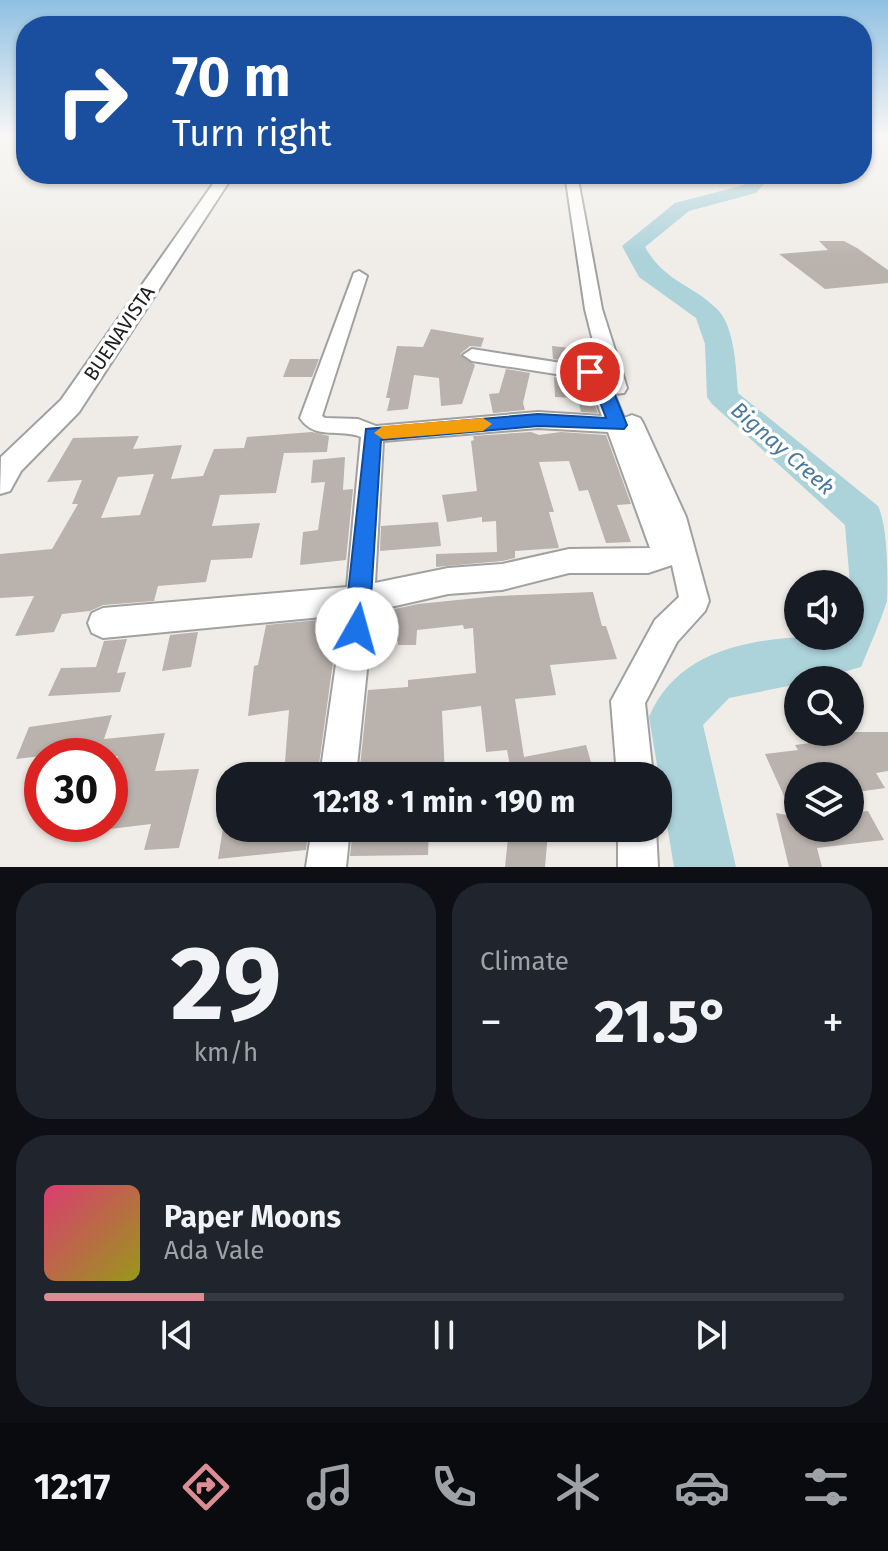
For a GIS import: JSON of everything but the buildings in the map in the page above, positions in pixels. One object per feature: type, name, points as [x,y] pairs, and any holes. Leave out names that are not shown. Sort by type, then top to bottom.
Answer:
[{"type":"street","name":"BUENAVISTA","points":[[0,483],[11,464],[70,406],[220,184]]},
{"type":"street","points":[[573,184],[592,308],[607,365],[673,517],[695,601],[666,631],[628,701],[634,762]]},
{"type":"street","points":[[359,276],[311,418],[323,426],[365,428],[372,434],[538,420],[618,425]]},
{"type":"street","points":[[103,623],[360,600],[448,581],[502,577],[569,561],[648,561],[663,556],[664,549],[596,374],[472,355]]},
{"type":"street","points":[[340,762],[360,600],[372,434]]},
{"type":"street","points":[[326,867],[329,842]]},
{"type":"street","points":[[637,842],[638,867]]},
{"type":"waterway","name":"Bignay Creek","points":[[705,867],[675,717],[716,676],[844,650],[870,587],[864,518],[723,397],[719,344],[708,314],[647,272],[633,246],[682,207],[750,189],[755,184]]},
{"type":"slow traffic","points":[[383,433],[483,424]]},
{"type":"route","points":[[357,629],[372,434],[538,420],[618,425],[600,378],[590,372]]}]
